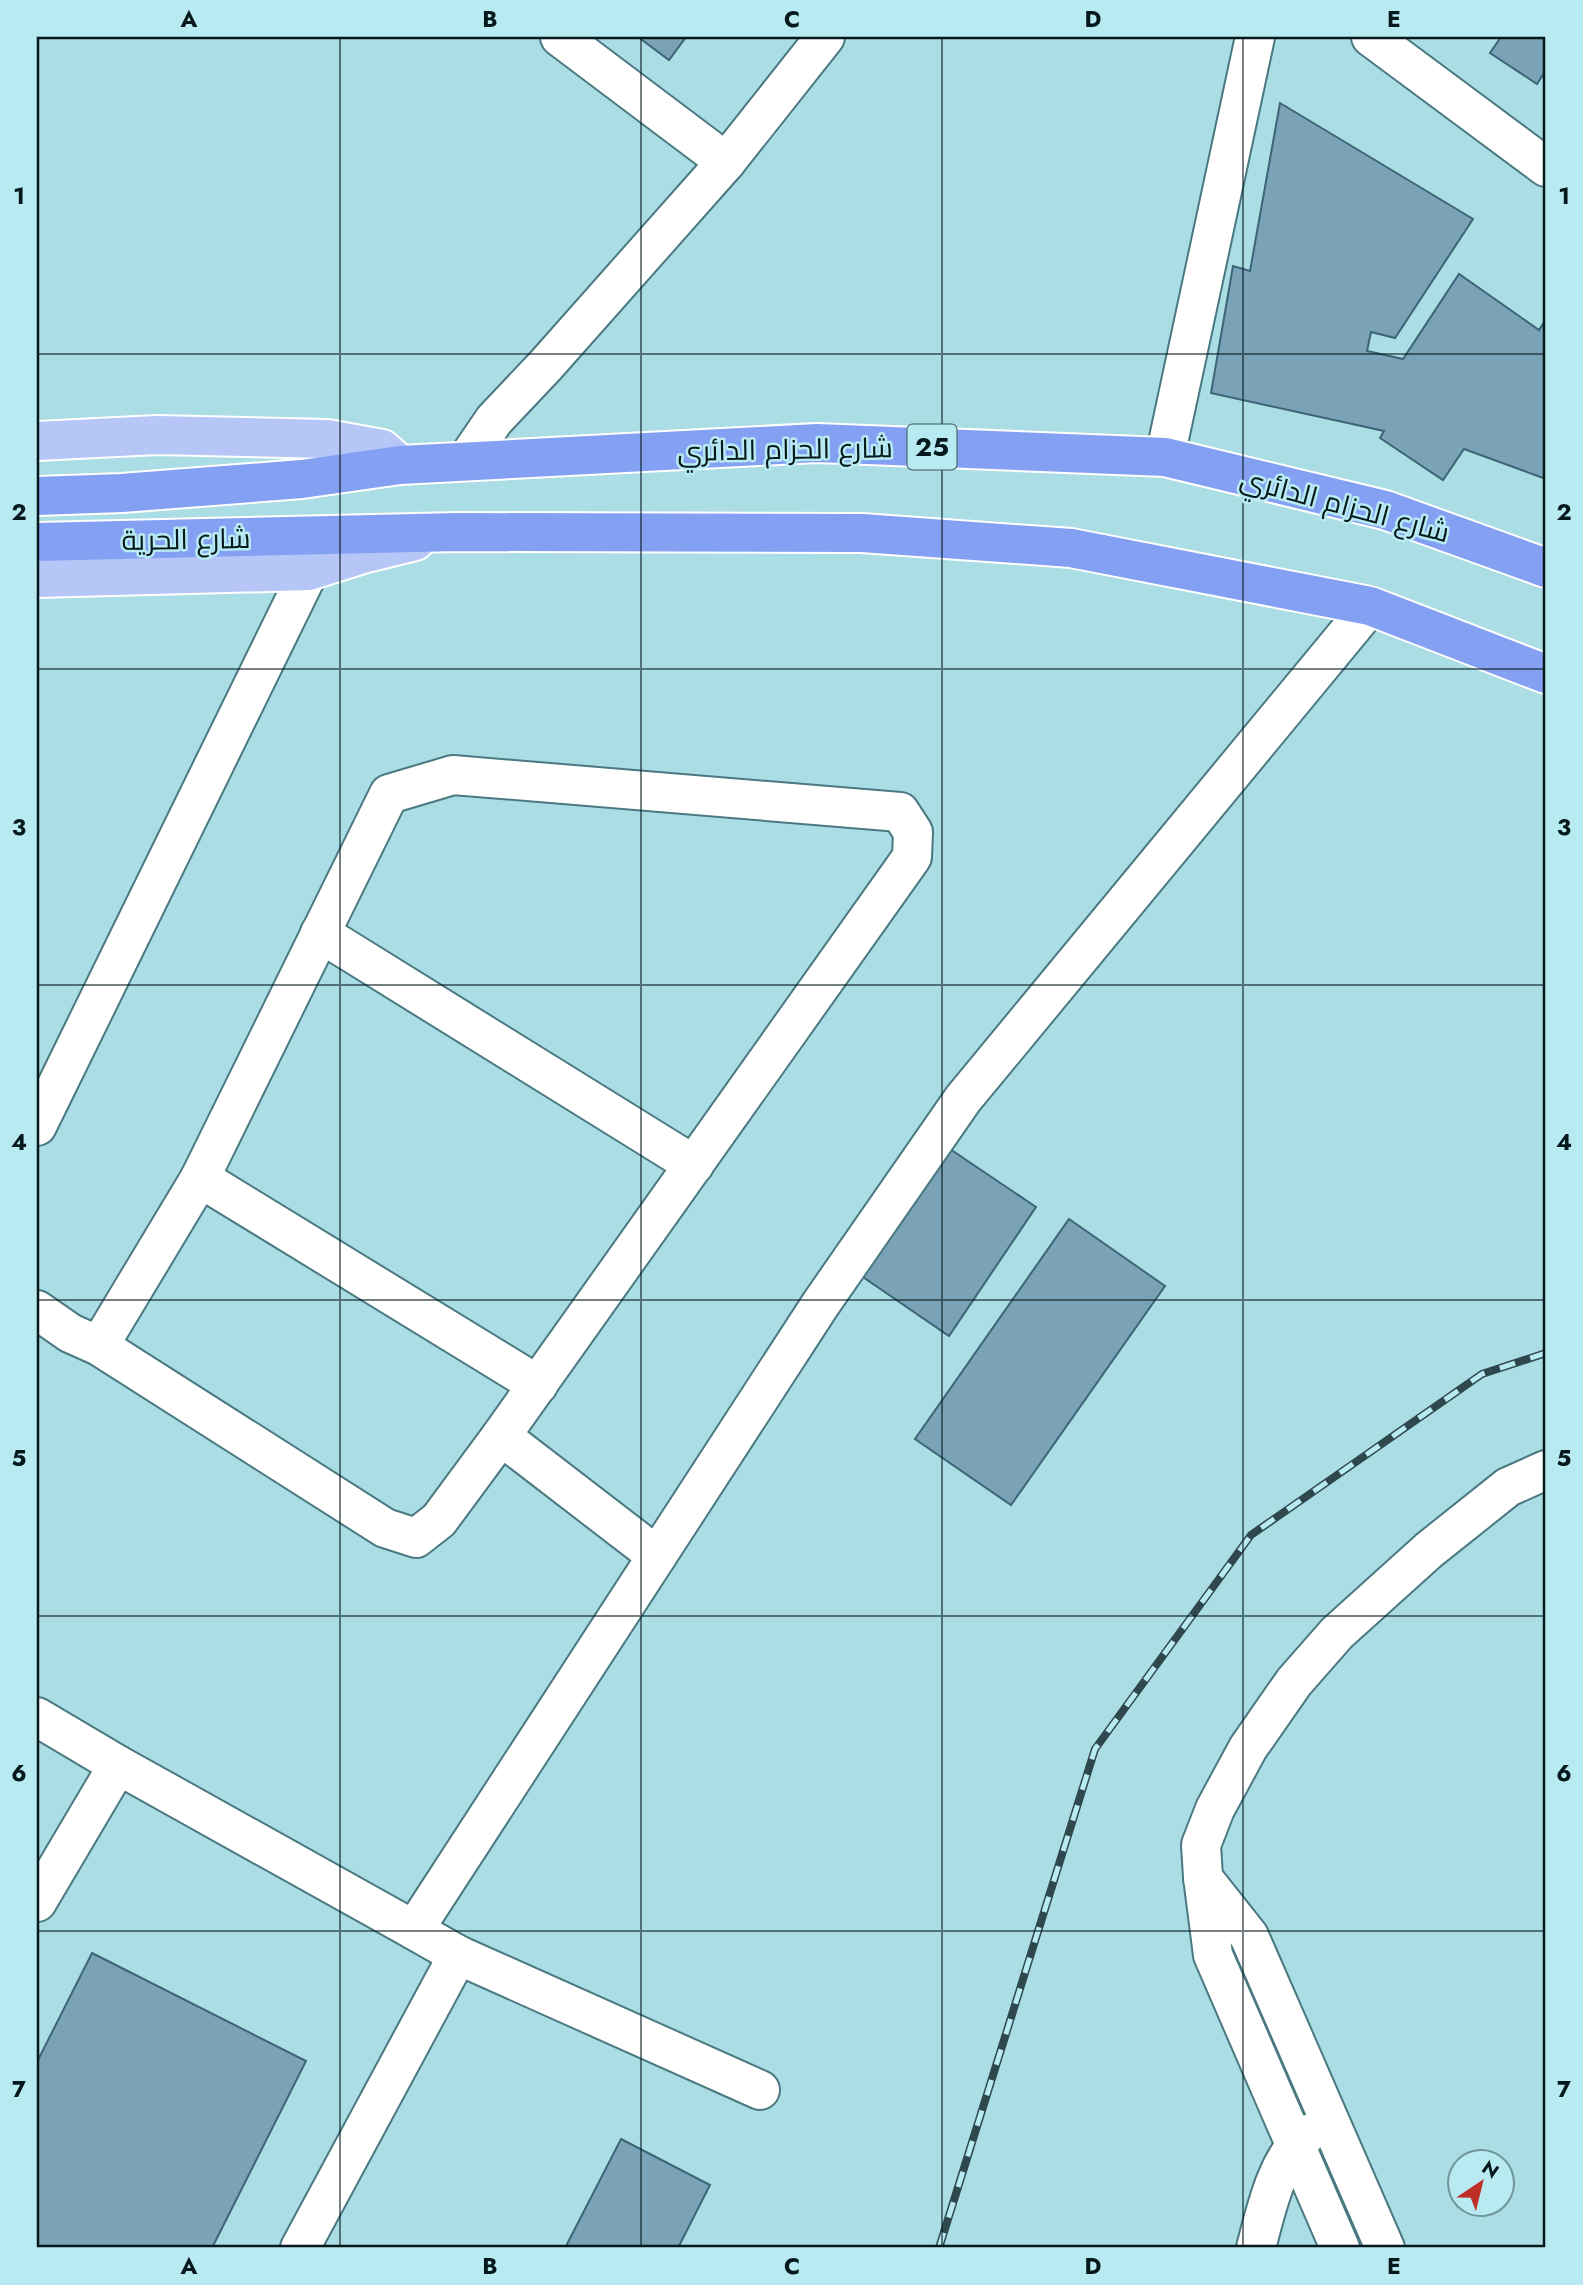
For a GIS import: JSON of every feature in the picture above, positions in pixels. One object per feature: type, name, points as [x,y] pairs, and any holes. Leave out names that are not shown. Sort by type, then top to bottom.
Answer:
[{"type":"highway","name":"شارع الحزام الدائري","points":[[302,480],[400,465],[817,443],[1165,457],[1385,510],[1546,568]]},
{"type":"highway","name":"شارع الحرية","points":[[37,496],[122,493],[302,480]]},
{"type":"highway","name":"شارع الحرية","points":[[37,542],[457,532]]},
{"type":"highway","points":[[457,532],[862,533],[1071,548],[1370,606],[1546,674]]},
{"type":"main road","points":[[37,441],[158,435],[327,439],[382,449],[400,465]]},
{"type":"main road","points":[[37,578],[309,571],[375,550],[457,532]]},
{"type":"street","points":[[560,37],[726,162]]},
{"type":"street","points":[[466,461],[494,420],[726,162],[825,37]]},
{"type":"street","points":[[1165,457],[1255,37]]},
{"type":"street","points":[[1371,37],[1546,167]]},
{"type":"street","points":[[37,1126],[48,1069],[309,571]]},
{"type":"street","points":[[414,1930],[820,1305],[962,1099],[1370,606]]},
{"type":"street","points":[[37,1310],[70,1333],[99,1346],[385,1528],[416,1538],[439,1520],[501,1436],[912,858],[913,832],[900,812],[453,775],[389,794],[200,1178],[99,1346]]},
{"type":"street","points":[[320,933],[694,1164]]},
{"type":"street","points":[[200,1178],[538,1385]]},
{"type":"street","points":[[501,1436],[657,1556]]},
{"type":"street","points":[[1340,2248],[1213,1955],[1201,1845],[1215,1809],[1248,1748],[1294,1682],[1337,1633],[1429,1550],[1508,1487],[1546,1471]]},
{"type":"street","points":[[37,1717],[458,1955],[760,2090]]},
{"type":"street","points":[[37,1902],[118,1765]]},
{"type":"street","points":[[1203,1877],[1249,1936],[1385,2248]]},
{"type":"street","points":[[300,2248],[458,1955]]},
{"type":"street","points":[[1256,2248],[1274,2187],[1295,2144],[1327,2116]]},
{"type":"building","points":[[638,37],[686,37],[669,60]]},
{"type":"building","points":[[1501,37],[1546,37],[1546,70],[1537,84],[1490,53]]},
{"type":"building","points":[[1280,103],[1473,219],[1395,338],[1371,332],[1367,351],[1403,359],[1459,274],[1539,330],[1546,319],[1546,479],[1464,449],[1443,480],[1380,438],[1384,431],[1211,393],[1233,266],[1250,271]]},
{"type":"building","points":[[947,1147],[1036,1207],[949,1336],[860,1275]]},
{"type":"building","points":[[1069,1219],[1165,1286],[1011,1505],[915,1439]]},
{"type":"building","points":[[92,1953],[306,2061],[212,2248],[37,2248],[37,2062]]},
{"type":"building","points":[[621,2139],[710,2185],[678,2248],[565,2248]]},
{"type":"railway","points":[[939,2248],[1095,1749],[1251,1535],[1482,1374],[1546,1353]]}]
